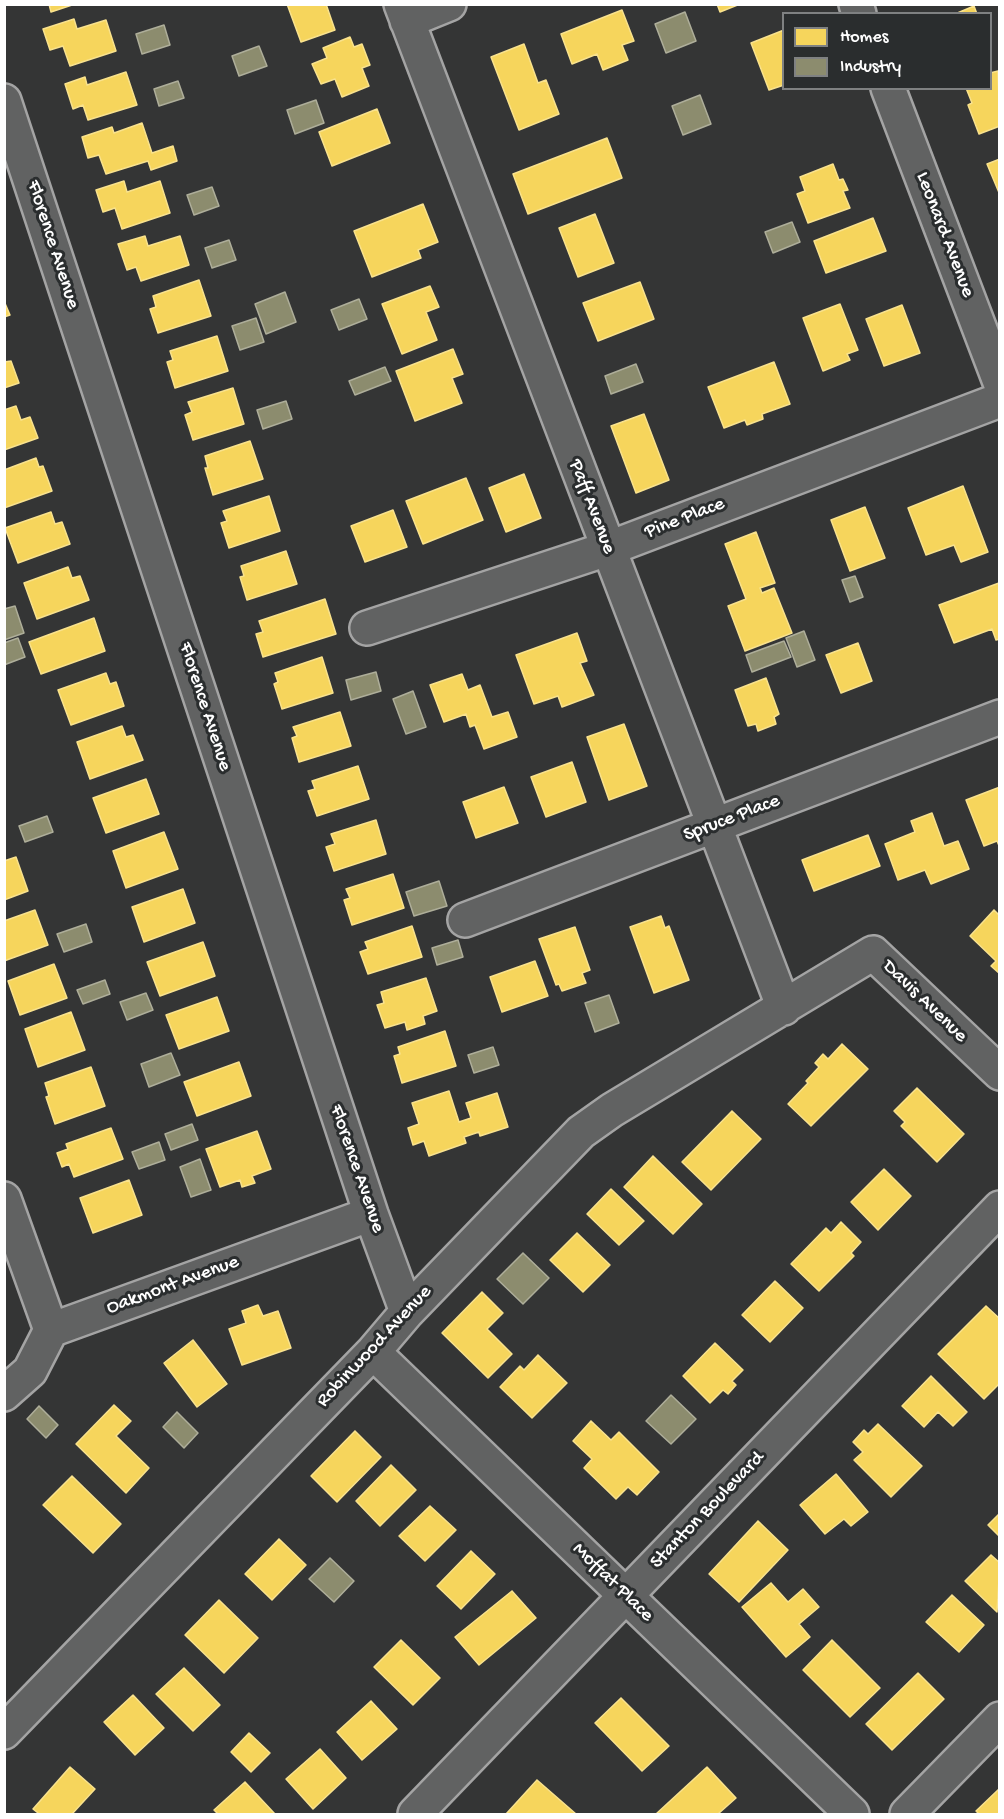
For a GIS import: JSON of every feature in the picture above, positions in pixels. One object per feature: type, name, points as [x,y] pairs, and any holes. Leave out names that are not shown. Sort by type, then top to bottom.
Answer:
[{"type":"street","points":[[404,13],[449,4]]},
{"type":"street","name":"Paff Avenue","points":[[404,13],[784,1008]]},
{"type":"street","name":"Leonard Avenue","points":[[889,90],[999,382]]},
{"type":"street","name":"Florence Avenue","points":[[4,102],[371,1214],[407,1311]]},
{"type":"street","name":"Pine Place","points":[[367,628],[607,549],[999,400]]},
{"type":"street","name":"Spruce Place","points":[[465,920],[999,717]]},
{"type":"street","name":"Davis Avenue","points":[[784,1008],[873,953],[999,1073]]},
{"type":"street","name":"Robinwood Avenue","points":[[4,1732],[373,1352],[407,1311],[581,1132],[612,1110],[784,1008]]},
{"type":"street","points":[[4,1199],[51,1330],[30,1371],[4,1394]]},
{"type":"street","name":"Stanton Boulevard","points":[[416,1815],[999,1208]]},
{"type":"street","name":"Oakmont Avenue","points":[[51,1330],[371,1214]]},
{"type":"street","name":"Moffat Place","points":[[373,1352],[852,1815]]},
{"type":"street","points":[[908,1815],[999,1719]]},
{"type":"building: Homes","points":[[49,4],[75,4],[51,12]]},
{"type":"building: Homes","points":[[287,4],[326,4],[335,30],[301,42]]},
{"type":"building: Homes","points":[[717,4],[740,4],[720,12]]},
{"type":"building: Homes","points":[[974,6],[976,12],[960,12]]},
{"type":"building: Homes","points":[[622,10],[634,41],[622,45],[628,60],[603,70],[597,54],[572,64],[561,34]]},
{"type":"building: Homes","points":[[74,19],[77,29],[106,20],[116,51],[70,66],[63,46],[50,50],[43,29]]},
{"type":"building: Homes","points":[[782,31],[782,86],[769,90],[751,43]]},
{"type":"building: Homes","points":[[350,37],[354,47],[362,44],[370,65],[362,68],[369,86],[342,97],[335,79],[321,84],[312,64],[327,58],[323,48]]},
{"type":"building: Homes","points":[[524,44],[538,83],[546,80],[559,114],[519,130],[491,57]]},
{"type":"building: Homes","points":[[998,71],[1000,126],[979,134],[968,105],[972,103],[967,90],[992,90],[992,72]]},
{"type":"building: Homes","points":[[126,72],[137,105],[88,120],[83,105],[73,109],[65,84],[85,77],[87,85]]},
{"type":"building: Homes","points":[[377,109],[390,143],[332,166],[319,132]]},
{"type":"building: Homes","points":[[142,123],[152,153],[173,146],[177,161],[151,170],[148,161],[106,174],[99,155],[88,158],[82,137],[112,127],[114,133]]},
{"type":"building: Homes","points":[[607,138],[622,178],[528,214],[513,174]]},
{"type":"building: Homes","points":[[1000,159],[1000,195],[987,164]]},
{"type":"building: Homes","points":[[833,164],[839,180],[843,179],[848,190],[843,191],[850,208],[808,223],[797,194],[805,191],[800,177]]},
{"type":"building: Homes","points":[[124,181],[127,192],[160,181],[170,213],[122,229],[115,208],[103,212],[96,190]]},
{"type":"building: Homes","points":[[423,204],[438,242],[418,250],[421,258],[372,277],[354,231]]},
{"type":"building: Homes","points":[[595,214],[614,263],[578,277],[559,228]]},
{"type":"building: Homes","points":[[873,218],[886,251],[826,273],[814,241]]},
{"type":"building: Homes","points":[[145,236],[148,246],[180,236],[189,265],[141,281],[136,267],[127,270],[118,244]]},
{"type":"building: Homes","points":[[199,280],[211,316],[158,333],[150,309],[156,307],[153,296]]},
{"type":"building: Homes","points":[[640,282],[654,319],[598,341],[583,303]]},
{"type":"building: Homes","points":[[430,286],[439,307],[426,312],[437,340],[402,354],[382,304]]},
{"type":"building: Homes","points":[[4,301],[10,315],[4,317]]},
{"type":"building: Homes","points":[[840,304],[858,350],[847,354],[850,360],[823,371],[803,318]]},
{"type":"building: Homes","points":[[902,305],[920,353],[884,366],[866,319]]},
{"type":"building: Homes","points":[[217,336],[228,371],[175,388],[167,362],[173,360],[170,351]]},
{"type":"building: Homes","points":[[453,349],[463,374],[452,378],[462,403],[415,421],[396,371]]},
{"type":"building: Homes","points":[[11,361],[19,383],[4,388],[4,362]]},
{"type":"building: Homes","points":[[774,362],[790,404],[762,414],[763,419],[747,425],[745,420],[724,428],[708,387]]},
{"type":"building: Homes","points":[[233,388],[244,424],[193,440],[185,415],[192,412],[188,402]]},
{"type":"building: Homes","points":[[16,406],[21,420],[30,417],[38,438],[4,450],[4,410]]},
{"type":"building: Homes","points":[[644,414],[669,480],[636,493],[611,426]]},
{"type":"building: Homes","points":[[250,441],[263,479],[213,495],[205,468],[208,468],[205,456]]},
{"type":"building: Homes","points":[[36,458],[39,467],[43,466],[52,491],[4,508],[4,470]]},
{"type":"building: Homes","points":[[524,474],[541,518],[506,532],[489,488]]},
{"type":"building: Homes","points":[[466,478],[483,520],[423,544],[406,501]]},
{"type":"building: Homes","points":[[963,486],[988,552],[961,562],[954,545],[926,555],[908,508]]},
{"type":"building: Homes","points":[[269,496],[280,531],[229,548],[221,523],[227,521],[223,511]]},
{"type":"building: Homes","points":[[865,507],[885,558],[850,571],[831,520]]},
{"type":"building: Homes","points":[[393,510],[407,547],[365,562],[351,526]]},
{"type":"building: Homes","points":[[51,512],[55,524],[62,522],[70,544],[18,563],[5,528]]},
{"type":"building: Homes","points":[[756,532],[775,583],[760,588],[762,593],[774,588],[792,633],[745,651],[728,606],[746,599],[725,544]]},
{"type":"building: Homes","points":[[286,551],[297,584],[247,600],[240,577],[244,576],[241,566]]},
{"type":"building: Homes","points":[[68,567],[72,578],[80,576],[89,600],[37,619],[24,583]]},
{"type":"building: Homes","points":[[999,583],[1000,639],[996,640],[992,629],[954,643],[939,605]]},
{"type":"building: Homes","points":[[325,599],[336,634],[263,657],[256,634],[263,632],[259,621]]},
{"type":"building: Homes","points":[[94,618],[105,651],[41,674],[29,642]]},
{"type":"building: Homes","points":[[577,633],[587,661],[580,663],[594,695],[562,707],[558,696],[534,704],[516,655]]},
{"type":"building: Homes","points":[[858,643],[872,681],[841,693],[826,655]]},
{"type":"building: Homes","points":[[322,657],[333,693],[282,709],[274,684],[278,682],[275,673]]},
{"type":"building: Homes","points":[[106,673],[110,684],[116,682],[124,706],[71,725],[58,690]]},
{"type":"building: Homes","points":[[462,674],[468,690],[480,685],[492,717],[508,712],[517,737],[484,749],[475,725],[470,727],[466,714],[444,722],[430,685]]},
{"type":"building: Homes","points":[[766,678],[779,714],[774,717],[776,724],[758,731],[756,724],[748,726],[735,690]]},
{"type":"building: Homes","points":[[340,712],[351,746],[299,762],[292,738],[297,736],[293,727]]},
{"type":"building: Homes","points":[[624,724],[647,786],[609,800],[587,737]]},
{"type":"building: Homes","points":[[122,726],[126,737],[133,735],[143,760],[90,779],[77,742]]},
{"type":"building: Homes","points":[[572,762],[586,802],[546,817],[531,777]]},
{"type":"building: Homes","points":[[358,766],[369,799],[317,816],[308,791],[315,789],[312,781]]},
{"type":"building: Homes","points":[[146,779],[159,814],[106,833],[93,798]]},
{"type":"building: Homes","points":[[504,787],[518,823],[476,838],[463,802]]},
{"type":"building: Homes","points":[[1000,787],[1000,848],[997,841],[984,846],[966,800]]},
{"type":"building: Homes","points":[[932,813],[944,846],[958,841],[969,869],[931,884],[925,870],[898,880],[885,844],[915,832],[911,821]]},
{"type":"building: Homes","points":[[376,820],[386,854],[334,871],[326,847],[335,844],[331,834]]},
{"type":"building: Homes","points":[[164,832],[178,869],[126,888],[113,851]]},
{"type":"building: Homes","points":[[868,835],[880,866],[814,891],[802,860]]},
{"type":"building: Homes","points":[[16,857],[28,891],[4,900],[4,861]]},
{"type":"building: Homes","points":[[393,874],[404,908],[352,925],[344,900],[350,898],[346,889]]},
{"type":"building: Homes","points":[[183,889],[195,923],[144,942],[132,907]]},
{"type":"building: Homes","points":[[35,910],[48,945],[4,961],[4,921]]},
{"type":"building: Homes","points":[[994,910],[1000,916],[1000,974],[991,966],[996,961],[970,936]]},
{"type":"building: Homes","points":[[661,916],[665,928],[669,926],[689,980],[654,993],[630,927]]},
{"type":"building: Homes","points":[[412,926],[422,957],[368,974],[360,952],[368,949],[365,942]]},
{"type":"building: Homes","points":[[575,927],[590,970],[582,973],[586,983],[562,991],[559,984],[556,985],[539,939]]},
{"type":"building: Homes","points":[[203,942],[215,976],[160,996],[147,962]]},
{"type":"building: Homes","points":[[535,961],[548,996],[502,1012],[490,977]]},
{"type":"building: Homes","points":[[54,964],[67,998],[20,1015],[8,981]]},
{"type":"building: Homes","points":[[426,978],[437,1011],[423,1016],[425,1024],[407,1030],[405,1022],[385,1028],[377,1005],[384,1003],[381,992]]},
{"type":"building: Homes","points":[[217,997],[229,1031],[179,1049],[166,1015]]},
{"type":"building: Homes","points":[[71,1012],[85,1050],[38,1067],[25,1029]]},
{"type":"building: Homes","points":[[445,1031],[456,1066],[402,1083],[394,1056],[400,1054],[398,1047]]},
{"type":"building: Homes","points":[[842,1044],[868,1069],[811,1126],[788,1104],[808,1083],[806,1081],[819,1067],[815,1063],[823,1054],[828,1059]]},
{"type":"building: Homes","points":[[239,1062],[251,1096],[197,1116],[184,1082]]},
{"type":"building: Homes","points":[[91,1067],[105,1106],[55,1124],[46,1097],[49,1096],[45,1083]]},
{"type":"building: Homes","points":[[917,1088],[964,1134],[937,1162],[901,1126],[905,1122],[894,1111]]},
{"type":"building: Homes","points":[[449,1091],[459,1122],[471,1118],[466,1103],[497,1093],[508,1127],[480,1136],[479,1132],[464,1137],[466,1143],[429,1156],[424,1141],[413,1145],[408,1128],[419,1124],[412,1103]]},
{"type":"building: Homes","points":[[732,1111],[761,1139],[711,1190],[682,1162]]},
{"type":"building: Homes","points":[[111,1128],[123,1159],[74,1177],[69,1164],[62,1167],[57,1153],[68,1149],[66,1144]]},
{"type":"building: Homes","points":[[257,1131],[271,1169],[252,1176],[255,1183],[242,1187],[240,1180],[220,1187],[206,1149]]},
{"type":"building: Homes","points":[[653,1156],[702,1204],[673,1234],[624,1187]]},
{"type":"building: Homes","points":[[884,1169],[911,1196],[878,1230],[851,1202]]},
{"type":"building: Homes","points":[[129,1180],[142,1215],[93,1233],[80,1198]]},
{"type":"building: Homes","points":[[611,1189],[644,1221],[619,1245],[587,1214]]},
{"type":"building: Homes","points":[[841,1222],[861,1242],[851,1253],[854,1256],[819,1291],[791,1264],[826,1228],[831,1233]]},
{"type":"building: Homes","points":[[577,1233],[610,1265],[583,1292],[550,1260]]},
{"type":"building: Homes","points":[[775,1281],[803,1308],[770,1342],[742,1315]]},
{"type":"building: Homes","points":[[482,1292],[503,1313],[487,1329],[512,1354],[488,1378],[442,1333]]},
{"type":"building: Homes","points":[[258,1305],[263,1316],[278,1311],[291,1348],[242,1365],[229,1329],[246,1323],[242,1311]]},
{"type":"building: Homes","points":[[986,1306],[1000,1319],[1000,1383],[984,1399],[938,1354]]},
{"type":"building: Homes","points":[[193,1340],[227,1384],[197,1407],[164,1363]]},
{"type":"building: Homes","points":[[715,1343],[743,1370],[732,1381],[736,1385],[728,1394],[723,1390],[710,1403],[683,1376]]},
{"type":"building: Homes","points":[[538,1355],[567,1383],[532,1418],[500,1387],[520,1366],[524,1370]]},
{"type":"building: Homes","points":[[931,1376],[967,1412],[953,1426],[938,1412],[924,1427],[902,1406]]},
{"type":"building: Homes","points":[[114,1405],[131,1421],[116,1436],[149,1468],[126,1493],[76,1444]]},
{"type":"building: Homes","points":[[591,1421],[611,1440],[619,1432],[659,1472],[637,1495],[628,1487],[616,1499],[584,1468],[592,1459],[573,1441]]},
{"type":"building: Homes","points":[[878,1424],[922,1466],[891,1497],[854,1460],[863,1452],[853,1442],[864,1430],[868,1434]]},
{"type":"building: Homes","points":[[355,1431],[381,1457],[337,1502],[311,1476]]},
{"type":"building: Homes","points":[[391,1465],[416,1490],[380,1526],[356,1501]]},
{"type":"building: Homes","points":[[836,1474],[868,1512],[851,1526],[844,1519],[825,1534],[800,1505]]},
{"type":"building: Homes","points":[[72,1476],[121,1524],[93,1553],[43,1505]]},
{"type":"building: Homes","points":[[430,1506],[456,1530],[425,1561],[399,1536]]},
{"type":"building: Homes","points":[[1000,1513],[1000,1537],[988,1525]]},
{"type":"building: Homes","points":[[758,1521],[788,1550],[739,1602],[709,1574]]},
{"type":"building: Homes","points":[[279,1539],[306,1565],[272,1600],[245,1574]]},
{"type":"building: Homes","points":[[471,1551],[495,1574],[461,1609],[437,1586]]},
{"type":"building: Homes","points":[[991,1555],[1000,1563],[997,1612],[965,1581]]},
{"type":"building: Homes","points":[[771,1583],[788,1602],[803,1589],[819,1607],[799,1624],[810,1637],[786,1657],[742,1607]]},
{"type":"building: Homes","points":[[512,1591],[536,1618],[479,1665],[455,1637]]},
{"type":"building: Homes","points":[[952,1595],[984,1625],[959,1652],[926,1622]]},
{"type":"building: Homes","points":[[219,1600],[258,1638],[224,1673],[185,1635]]},
{"type":"building: Homes","points":[[401,1640],[440,1678],[413,1705],[374,1667]]},
{"type":"building: Homes","points":[[832,1640],[880,1688],[850,1717],[803,1670]]},
{"type":"building: Homes","points":[[184,1668],[220,1705],[193,1731],[156,1694]]},
{"type":"building: Homes","points":[[918,1673],[944,1699],[892,1750],[866,1724]]},
{"type":"building: Homes","points":[[133,1695],[164,1728],[135,1755],[104,1722]]},
{"type":"building: Homes","points":[[621,1698],[669,1746],[642,1771],[595,1723]]},
{"type":"building: Homes","points":[[371,1701],[397,1729],[362,1760],[337,1732]]},
{"type":"building: Homes","points":[[249,1733],[270,1753],[251,1772],[231,1752]]},
{"type":"building: Homes","points":[[320,1749],[346,1778],[313,1809],[286,1779]]},
{"type":"building: Homes","points":[[70,1767],[95,1789],[72,1814],[37,1814],[33,1809]]},
{"type":"building: Homes","points":[[707,1767],[736,1798],[718,1814],[656,1814]]},
{"type":"building: Homes","points":[[537,1780],[576,1814],[506,1814]]},
{"type":"building: Homes","points":[[245,1782],[275,1814],[218,1814],[214,1810]]},
{"type":"building: Homes","points":[[999,1789],[1000,1814],[979,1814],[976,1811]]},
{"type":"building: Industry","points":[[685,12],[696,41],[666,53],[655,24]]},
{"type":"building: Industry","points":[[164,25],[170,45],[142,54],[136,34]]},
{"type":"building: Industry","points":[[259,46],[267,66],[239,76],[232,56]]},
{"type":"building: Industry","points":[[178,81],[184,98],[159,106],[154,89]]},
{"type":"building: Industry","points":[[700,95],[711,124],[683,135],[672,106]]},
{"type":"building: Industry","points":[[316,100],[324,123],[295,134],[287,110]]},
{"type":"building: Industry","points":[[212,187],[219,206],[194,215],[187,195]]},
{"type":"building: Industry","points":[[792,222],[800,242],[773,253],[765,232]]},
{"type":"building: Industry","points":[[229,240],[236,260],[212,268],[205,248]]},
{"type":"building: Industry","points":[[285,292],[296,322],[266,334],[255,304]]},
{"type":"building: Industry","points":[[359,299],[367,319],[339,330],[331,310]]},
{"type":"building: Industry","points":[[256,318],[264,342],[240,350],[232,326]]},
{"type":"building: Industry","points":[[636,364],[643,382],[611,394],[605,376]]},
{"type":"building: Industry","points":[[385,367],[391,381],[355,395],[349,381]]},
{"type":"building: Industry","points":[[286,401],[292,419],[263,429],[257,410]]},
{"type":"building: Industry","points":[[855,576],[863,597],[850,602],[842,580]]},
{"type":"building: Industry","points":[[15,606],[24,633],[4,640],[4,609]]},
{"type":"building: Industry","points":[[804,631],[815,660],[797,667],[786,638]]},
{"type":"building: Industry","points":[[18,638],[25,657],[4,665],[4,643]]},
{"type":"building: Industry","points":[[784,641],[791,657],[752,672],[746,655]]},
{"type":"building: Industry","points":[[376,672],[381,691],[351,700],[346,680]]},
{"type":"building: Industry","points":[[413,691],[426,727],[406,734],[393,699]]},
{"type":"building: Industry","points":[[47,816],[53,832],[25,842],[19,826]]},
{"type":"building: Industry","points":[[439,881],[447,906],[414,916],[406,892]]},
{"type":"building: Industry","points":[[86,924],[92,942],[64,952],[57,934]]},
{"type":"building: Industry","points":[[458,940],[463,957],[437,965],[432,948]]},
{"type":"building: Industry","points":[[105,980],[110,994],[83,1004],[77,990]]},
{"type":"building: Industry","points":[[146,993],[153,1010],[127,1020],[120,1002]]},
{"type":"building: Industry","points":[[609,995],[619,1023],[595,1032],[585,1003]]},
{"type":"building: Industry","points":[[493,1047],[499,1065],[474,1073],[468,1055]]},
{"type":"building: Industry","points":[[171,1053],[180,1075],[149,1087],[141,1064]]},
{"type":"building: Industry","points":[[192,1124],[198,1140],[171,1150],[165,1134]]},
{"type":"building: Industry","points":[[159,1142],[165,1160],[139,1169],[132,1152]]},
{"type":"building: Industry","points":[[200,1159],[211,1190],[191,1197],[180,1167]]},
{"type":"building: Industry","points":[[523,1253],[549,1278],[523,1304],[497,1279]]},
{"type":"building: Industry","points":[[671,1395],[696,1419],[671,1444],[646,1421]]},
{"type":"building: Industry","points":[[39,1406],[58,1425],[46,1438],[27,1419]]},
{"type":"building: Industry","points":[[177,1412],[198,1433],[184,1448],[163,1427]]},
{"type":"building: Industry","points":[[330,1558],[354,1581],[334,1602],[309,1579]]}]
